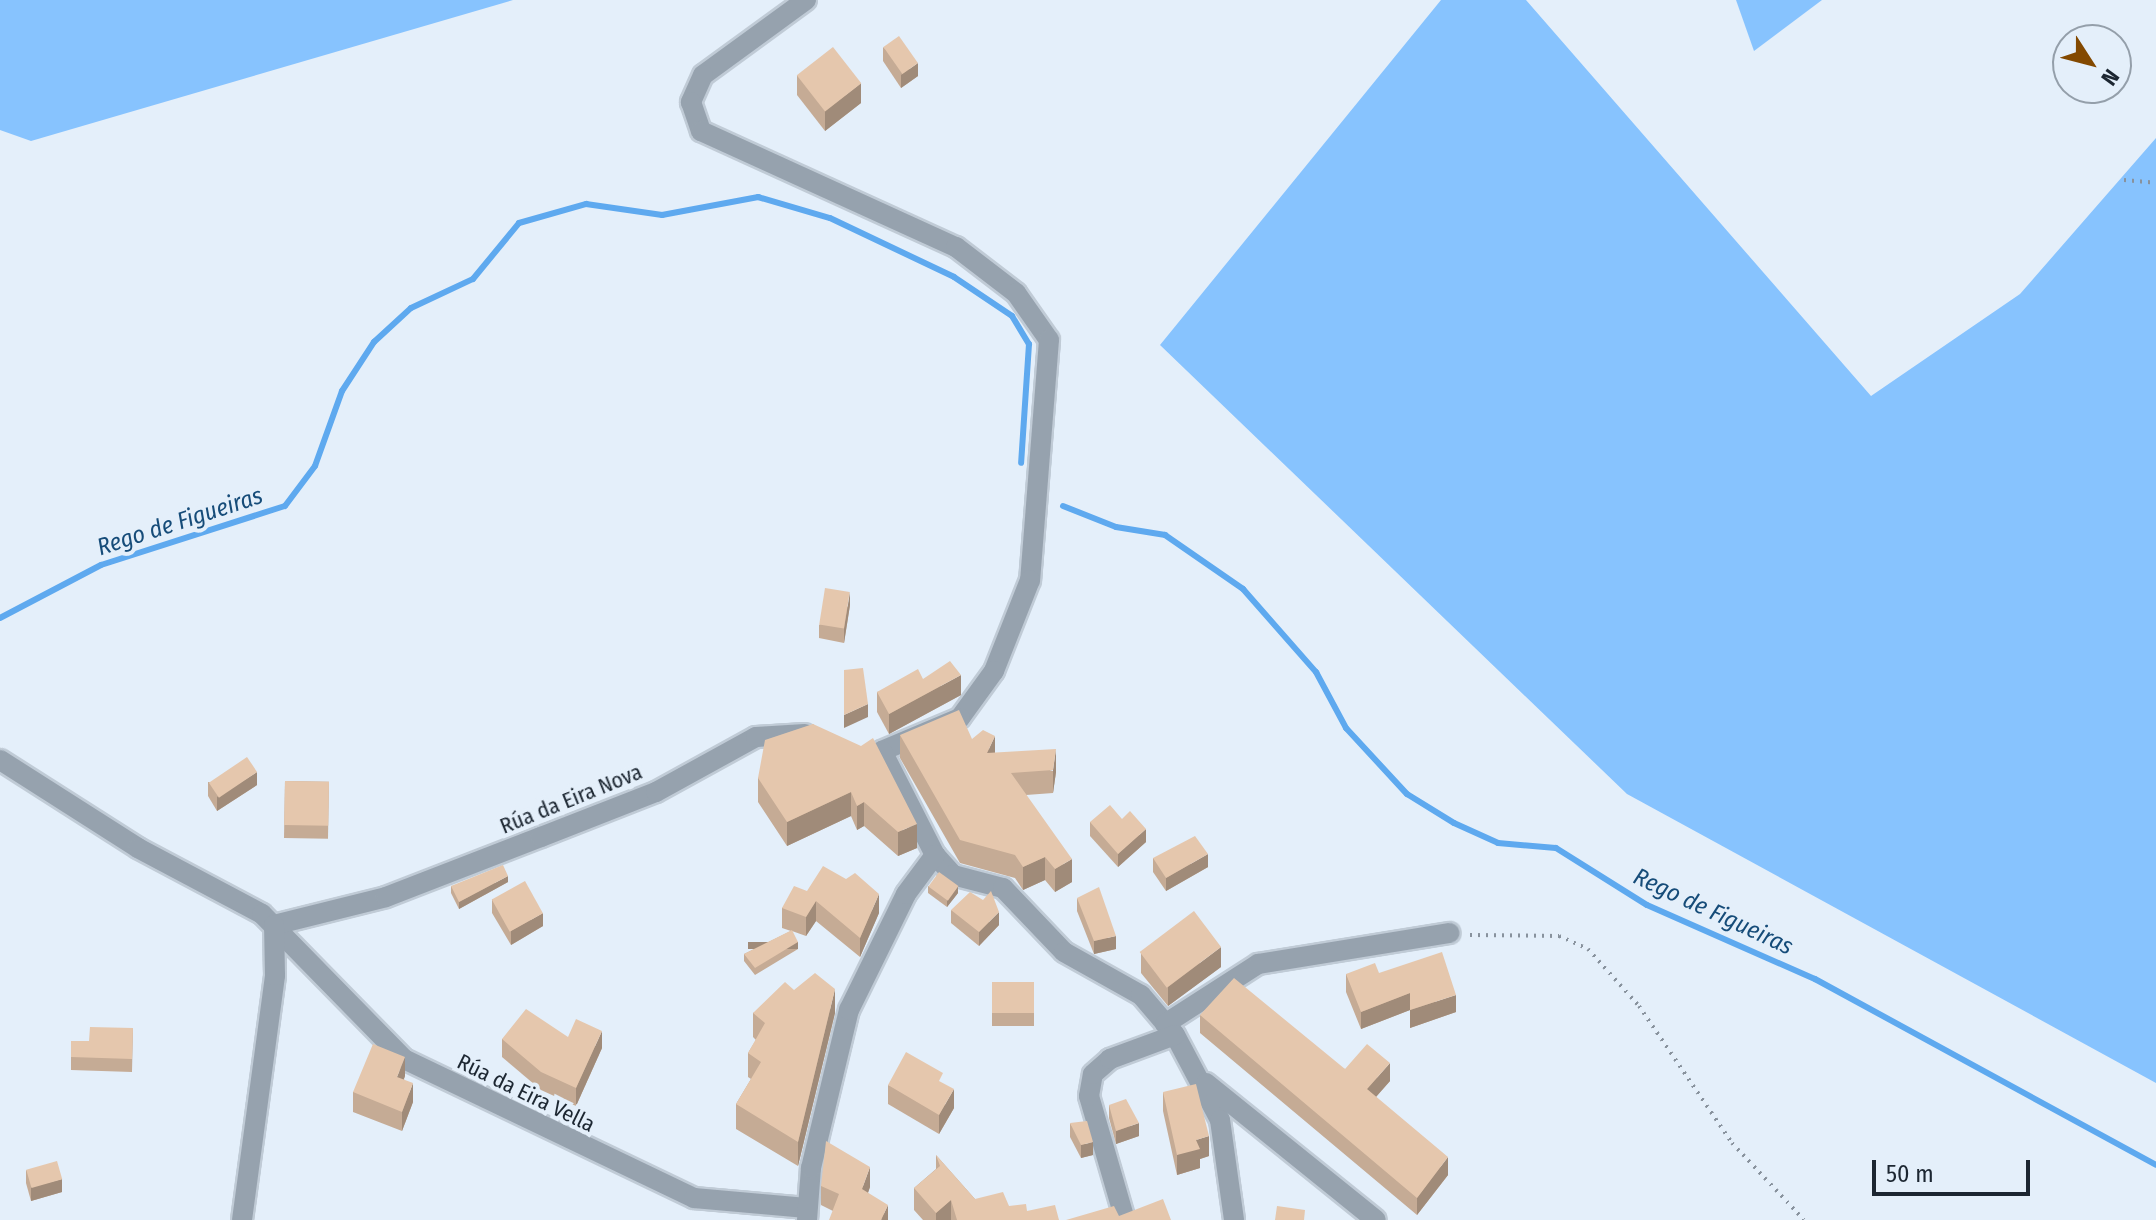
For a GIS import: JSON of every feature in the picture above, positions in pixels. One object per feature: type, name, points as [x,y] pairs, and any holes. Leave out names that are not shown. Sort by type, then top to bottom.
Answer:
[{"type":"street","points":[[806,0],[703,75],[691,102],[701,131],[956,247],[1016,293],[1049,340],[1030,580],[994,671],[960,718],[882,751],[859,746]]},
{"type":"street","name":"Rúa da Eira Nova","points":[[274,925],[386,897],[541,837],[656,792],[756,737],[823,737]]},
{"type":"street","points":[[882,751],[935,855],[953,875],[1003,888],[1064,952],[1141,995],[1170,1029],[1206,1083],[1220,1120],[1234,1220]]},
{"type":"street","name":"Rúa da Eira Vella","points":[[0,760],[274,925],[404,1059],[694,1198],[807,1214],[849,1010],[906,894],[935,855]]},
{"type":"street","points":[[242,1220],[275,975],[274,925]]},
{"type":"street","points":[[1125,1220],[1089,1096],[1093,1074],[1110,1059],[1170,1029],[1258,964],[1450,933]]},
{"type":"street","points":[[1206,1083],[1376,1220]]},
{"type":"path","points":[[2124,180],[2156,183]]},
{"type":"path","points":[[1450,933],[1559,936],[1588,949],[1639,1006],[1732,1143],[1804,1220]]},
{"type":"shaded area","points":[[0,0],[513,0],[31,141],[0,130]]},
{"type":"shaded area","points":[[1441,0],[1526,0],[1871,396],[2020,294],[2156,138],[2156,1083],[1627,794],[1160,345]]},
{"type":"shaded area","points":[[1736,0],[1822,0],[1754,51]]},
{"type":"building","points":[[899,36],[918,63],[902,74],[883,47]]},
{"type":"building","points":[[833,47],[861,83],[825,112],[797,75]]},
{"type":"building","points":[[825,588],[850,592],[844,628],[819,625]]},
{"type":"building","points":[[950,661],[961,675],[889,714],[877,692],[918,669],[923,679]]},
{"type":"building","points":[[863,668],[868,704],[844,715],[844,670]]},
{"type":"building","points":[[959,710],[972,739],[983,730],[995,736],[987,753],[1056,749],[1053,770],[1011,773],[1072,859],[1055,869],[1045,857],[1023,867],[1015,855],[960,840],[900,735]]},
{"type":"building","points":[[813,724],[861,746],[873,738],[917,824],[898,832],[864,802],[857,806],[851,792],[787,822],[758,778],[765,740]]},
{"type":"building","points":[[247,757],[257,772],[219,798],[209,783]]},
{"type":"building","points":[[285,781],[329,782],[328,826],[284,825]]},
{"type":"building","points":[[1110,805],[1122,819],[1130,811],[1146,829],[1118,854],[1090,822]]},
{"type":"building","points":[[1195,836],[1208,854],[1166,878],[1153,858]]},
{"type":"building","points":[[503,865],[508,876],[459,902],[451,886]]},
{"type":"building","points":[[823,866],[846,879],[855,873],[879,894],[860,938],[816,901],[806,917],[782,908],[794,886],[807,891]]},
{"type":"building","points":[[939,872],[958,886],[948,901],[928,887]]},
{"type":"building","points":[[525,881],[543,913],[510,932],[492,899]]},
{"type":"building","points":[[1099,887],[1116,936],[1094,941],[1077,898]]},
{"type":"building","points":[[991,891],[999,912],[979,932],[951,910],[970,892],[983,900]]},
{"type":"building","points":[[1194,911],[1221,947],[1167,988],[1140,952]]},
{"type":"building","points":[[792,930],[798,942],[755,968],[744,954]]},
{"type":"building","points":[[1442,952],[1456,995],[1410,1010],[1410,993],[1361,1012],[1346,974],[1375,963],[1379,973]]},
{"type":"building","points":[[815,973],[835,989],[798,1142],[736,1104],[761,1062],[748,1053],[765,1023],[753,1013],[785,982],[794,990]]},
{"type":"building","points":[[1234,978],[1345,1069],[1367,1044],[1390,1063],[1367,1089],[1448,1157],[1417,1198],[1200,1015]]},
{"type":"building","points":[[992,982],[1034,982],[1034,1013],[992,1013]]},
{"type":"building","points":[[526,1009],[568,1037],[576,1019],[602,1031],[576,1088],[541,1072],[502,1039]]},
{"type":"building","points":[[90,1027],[133,1028],[132,1059],[71,1057],[71,1041],[89,1041]]},
{"type":"building","points":[[373,1044],[405,1057],[397,1077],[413,1083],[402,1112],[353,1092]]},
{"type":"building","points":[[906,1052],[943,1073],[939,1081],[954,1089],[939,1115],[888,1085]]},
{"type":"building","points":[[1196,1084],[1209,1136],[1196,1140],[1200,1149],[1177,1155],[1163,1092]]},
{"type":"building","points":[[1126,1099],[1139,1123],[1116,1131],[1109,1105]]},
{"type":"building","points":[[1087,1121],[1093,1142],[1081,1145],[1070,1123]]},
{"type":"building","points":[[826,1141],[870,1167],[862,1189],[888,1205],[881,1220],[829,1220],[839,1194],[821,1186]]},
{"type":"building","points":[[936,1155],[975,1199],[1003,1192],[1009,1206],[1026,1204],[1027,1211],[1055,1205],[1059,1220],[957,1220],[951,1200],[936,1213],[914,1188],[940,1166]]},
{"type":"building","points":[[57,1161],[62,1179],[31,1188],[26,1170]]},
{"type":"building","points":[[1163,1199],[1171,1220],[1066,1220],[1114,1206],[1119,1216]]},
{"type":"building","points":[[1277,1206],[1305,1210],[1304,1220],[1275,1220]]},
{"type":"waterway","name":"Rego de Figueiras","points":[[0,618],[101,565],[285,506],[315,466],[342,391],[374,342],[411,308],[473,279],[519,223],[586,204],[662,215],[758,197],[830,218],[954,277],[1012,316],[1029,344],[1021,463]]},
{"type":"waterway","name":"Rego de Figueiras","points":[[1063,506],[1116,527],[1165,535],[1243,589],[1316,672],[1346,728],[1407,794],[1454,823],[1498,843],[1556,848],[1647,905],[1815,979],[2156,1165]]}]
